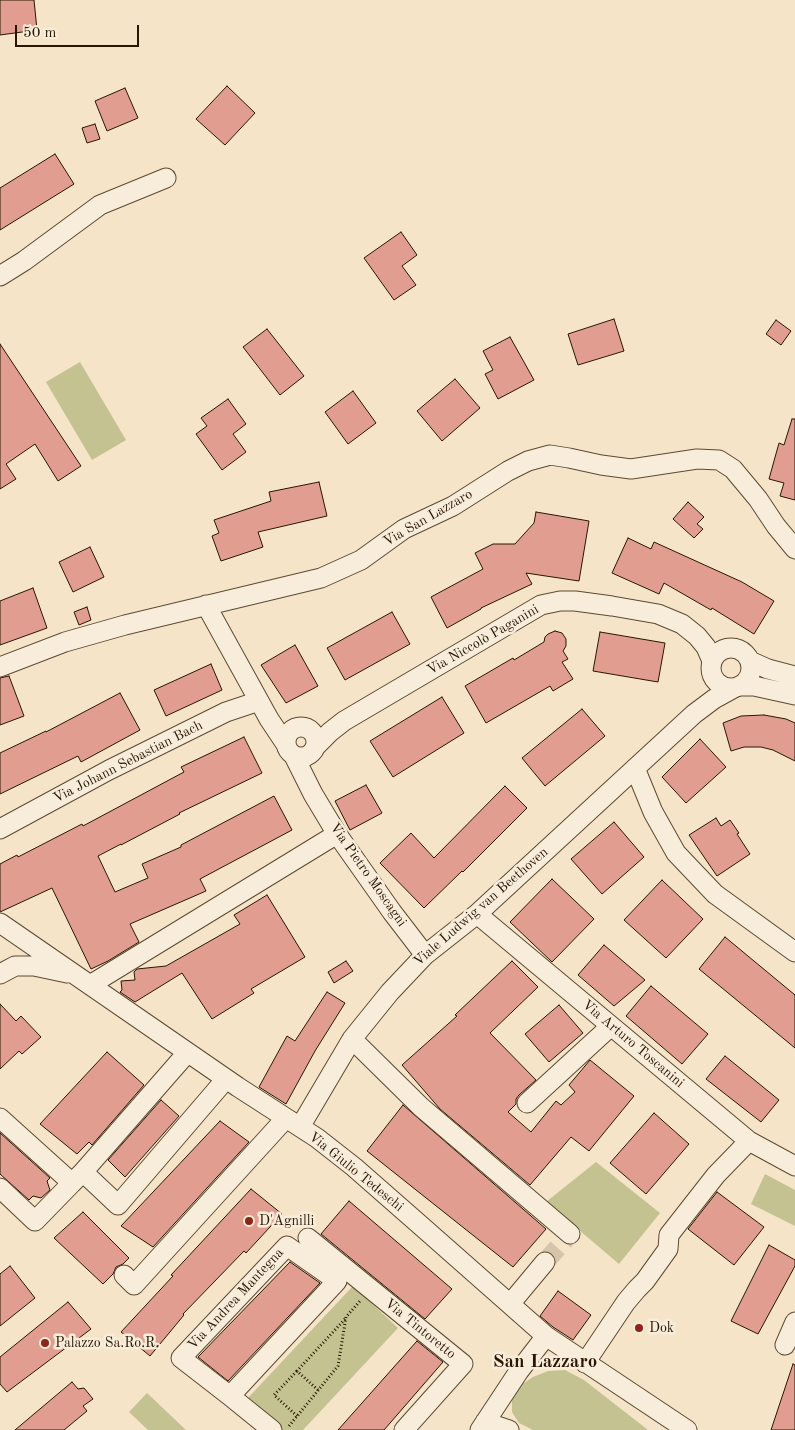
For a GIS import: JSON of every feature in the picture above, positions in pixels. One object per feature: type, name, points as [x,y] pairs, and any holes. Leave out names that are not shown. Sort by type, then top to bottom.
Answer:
[{"type":"street","points":[[0,276],[100,205],[166,178]]},
{"type":"street","name":"Via San Lazzaro","points":[[0,666],[67,648],[206,605],[321,578],[360,560],[404,529],[453,506],[521,464],[550,455],[631,469],[697,459],[718,460],[733,469],[795,549]]},
{"type":"street","name":"Via Niccolò Paganini","points":[[314,749],[344,720],[541,605],[560,601],[575,601],[658,614],[682,624],[697,636],[706,647],[712,666]]},
{"type":"street","name":"Via Pietro Moscagni","points":[[206,605],[259,701],[290,750],[337,834],[425,955]]},
{"type":"street","points":[[737,687],[748,678],[751,667],[750,661],[747,655],[741,651],[735,648],[728,648],[716,655],[712,666],[717,682],[722,686],[728,688],[754,686],[795,695]]},
{"type":"street","points":[[750,661],[768,669],[795,676]]},
{"type":"street","name":"Viale Ludwig van Beethoven","points":[[694,714],[704,697],[712,666]]},
{"type":"street","name":"Viale Ludwig van Beethoven","points":[[124,1275],[134,1285],[293,1123],[352,1039],[390,992],[425,955],[477,914],[694,714],[714,699],[737,687]]},
{"type":"street","name":"Via Pietro Moscagni","points":[[259,701],[276,717],[295,727]]},
{"type":"street","name":"Via Johann Sebastian Bach","points":[[0,829],[109,770],[209,720],[259,701]]},
{"type":"street","points":[[295,727],[305,727],[313,732],[316,737],[314,749],[304,757],[290,750],[287,734],[295,727]]},
{"type":"street","name":"Via Pietro Moscagni","points":[[314,749],[314,794]]},
{"type":"street","points":[[635,768],[653,812],[676,853],[715,894],[795,952]]},
{"type":"street","points":[[90,985],[337,834]]},
{"type":"street","name":"Via Arturo Toscanini","points":[[477,914],[749,1141],[795,1166]]},
{"type":"street","points":[[0,923],[73,974]]},
{"type":"street","points":[[7,970],[22,956],[21,939]]},
{"type":"street","name":"Via Giulio Tedeschi","points":[[7,970],[34,966],[73,974],[226,1079],[317,1138],[354,1167],[546,1336],[687,1430]]},
{"type":"street","points":[[527,1103],[611,1026]]},
{"type":"street","points":[[352,1039],[421,1107],[570,1234]]},
{"type":"street","points":[[0,1188],[35,1221],[77,1178],[188,1053]]},
{"type":"street","points":[[0,1118],[77,1178],[118,1205],[226,1079]]},
{"type":"street","points":[[585,1363],[626,1302],[645,1281],[668,1249],[669,1235],[716,1175],[749,1141]]},
{"type":"street","name":"Via Tintoretto","points":[[308,1238],[463,1364],[404,1430]]},
{"type":"street","name":"Via Andrea Mantegna","points":[[230,1396],[337,1281],[287,1246],[181,1358],[272,1430]]},
{"type":"street","points":[[510,1304],[545,1262]]},
{"type":"street","points":[[785,1345],[795,1322]]},
{"type":"street","points":[[509,1430],[482,1426],[519,1371],[546,1336]]},
{"type":"path","points":[[297,1416],[274,1395],[371,1289]]},
{"type":"path","points":[[285,1430],[338,1366],[346,1317]]},
{"type":"path","points":[[297,1371],[318,1390]]},
{"type":"shaded area","points":[[80,362],[126,440],[92,460],[46,382]]},
{"type":"shaded area","points":[[596,1162],[660,1213],[619,1264],[546,1202]]},
{"type":"shaded area","points":[[765,1174],[795,1190],[795,1226],[751,1204]]},
{"type":"shaded area","points":[[353,1286],[398,1328],[303,1430],[281,1430],[246,1400]]},
{"type":"shaded area","points":[[565,1370],[584,1380],[648,1430],[533,1430],[519,1423],[512,1412],[512,1398],[521,1385],[533,1377],[548,1371]]},
{"type":"shaded area","points":[[147,1393],[186,1430],[148,1430],[129,1412]]},
{"type":"building","points":[[0,0],[34,0],[37,30],[0,35]]},
{"type":"building","points":[[227,86],[255,113],[225,145],[196,119]]},
{"type":"building","points":[[125,88],[138,118],[107,131],[95,101]]},
{"type":"building","points":[[95,124],[100,139],[87,143],[82,128]]},
{"type":"building","points":[[55,154],[74,184],[0,230],[0,188]]},
{"type":"building","points":[[401,232],[417,255],[402,266],[416,285],[394,300],[364,258]]},
{"type":"building","points":[[614,319],[624,351],[578,365],[568,334]]},
{"type":"building","points":[[776,320],[791,331],[781,345],[766,334]]},
{"type":"building","points":[[267,329],[304,376],[280,395],[243,347]]},
{"type":"building","points":[[510,337],[534,380],[498,399],[485,374],[493,370],[483,351]]},
{"type":"building","points":[[0,344],[81,466],[58,481],[35,444],[6,464],[16,479],[0,489]]},
{"type":"building","points":[[455,379],[480,408],[442,441],[417,411]]},
{"type":"building","points":[[353,391],[376,423],[348,444],[325,412]]},
{"type":"building","points":[[228,399],[246,424],[233,434],[246,452],[222,470],[196,434],[207,426],[201,418]]},
{"type":"building","points":[[792,419],[795,419],[795,500],[780,496],[784,483],[769,479],[779,443],[784,445]]},
{"type":"building","points":[[319,482],[327,516],[258,532],[263,547],[221,561],[212,536],[219,533],[214,520],[271,501],[269,492]]},
{"type":"building","points":[[688,502],[704,517],[697,524],[703,529],[694,538],[673,519]]},
{"type":"building","points":[[536,512],[589,521],[579,581],[526,573],[532,584],[481,608],[447,628],[431,597],[483,569],[475,553],[493,544],[515,544],[534,523]]},
{"type":"building","points":[[628,538],[651,549],[654,542],[742,582],[774,601],[754,634],[712,608],[711,610],[664,583],[659,594],[612,573]]},
{"type":"building","points":[[90,547],[104,577],[73,592],[59,562]]},
{"type":"building","points":[[33,588],[47,628],[0,645],[0,601]]},
{"type":"building","points":[[87,607],[91,620],[79,625],[74,612]]},
{"type":"building","points":[[392,612],[410,644],[345,680],[327,648]]},
{"type":"building","points":[[555,631],[562,633],[566,639],[566,646],[563,651],[568,659],[562,662],[573,679],[553,691],[550,686],[486,723],[465,686],[544,642],[548,634]]},
{"type":"building","points":[[600,632],[665,643],[658,682],[593,671]]},
{"type":"building","points":[[295,645],[318,686],[286,703],[261,665]]},
{"type":"building","points":[[211,664],[222,690],[166,716],[154,690]]},
{"type":"building","points":[[9,676],[24,716],[0,725],[0,678]]},
{"type":"building","points":[[120,693],[140,730],[81,762],[78,756],[0,794],[0,753],[46,732]]},
{"type":"building","points":[[442,697],[464,733],[393,777],[370,741]]},
{"type":"building","points":[[582,709],[605,736],[545,786],[522,758]]},
{"type":"building","points":[[764,715],[786,719],[795,723],[795,761],[773,750],[761,747],[744,747],[731,751],[723,723],[741,716]]},
{"type":"building","points":[[244,737],[262,773],[179,813],[98,856],[115,892],[148,878],[142,864],[181,847],[181,845],[274,796],[292,830],[200,879],[206,891],[130,924],[139,942],[91,969],[52,888],[0,912],[0,864],[17,855],[18,857],[82,824],[83,826],[184,772],[181,767]]},
{"type":"building","points":[[700,739],[726,767],[686,803],[662,777]]},
{"type":"building","points":[[366,785],[382,813],[350,830],[335,801]]},
{"type":"building","points":[[505,786],[527,808],[424,908],[380,863],[411,833],[434,858]]},
{"type":"building","points":[[716,818],[721,826],[730,820],[750,854],[717,876],[689,835]]},
{"type":"building","points":[[614,822],[644,857],[602,894],[571,859]]},
{"type":"building","points":[[552,879],[594,919],[552,962],[510,922]]},
{"type":"building","points":[[662,880],[703,919],[666,958],[624,920]]},
{"type":"building","points":[[267,895],[305,957],[251,989],[254,993],[212,1019],[182,973],[135,1002],[120,992],[122,990],[121,981],[135,980],[134,972],[137,969],[166,966],[240,924],[234,915]]},
{"type":"building","points":[[725,937],[795,995],[795,1048],[699,969]]},
{"type":"building","points":[[604,945],[645,980],[614,1006],[578,975]]},
{"type":"building","points":[[346,961],[353,971],[334,983],[328,972]]},
{"type":"building","points":[[512,961],[538,987],[490,1033],[536,1080],[519,1095],[516,1099],[516,1104],[508,1112],[531,1132],[556,1101],[561,1105],[575,1092],[569,1085],[590,1060],[634,1096],[589,1151],[571,1137],[530,1185],[440,1109],[402,1065],[457,1016],[455,1015]]},
{"type":"building","points":[[651,986],[708,1034],[682,1064],[626,1016]]},
{"type":"building","points":[[327,992],[345,1003],[315,1051],[286,1104],[259,1087],[287,1036],[295,1041]]},
{"type":"building","points":[[0,1004],[16,1021],[21,1016],[41,1037],[22,1054],[19,1051],[0,1069]]},
{"type":"building","points":[[559,1005],[583,1033],[549,1062],[525,1034]]},
{"type":"building","points":[[107,1052],[144,1085],[92,1145],[89,1142],[77,1154],[40,1124]]},
{"type":"building","points":[[725,1056],[779,1100],[761,1122],[706,1079]]},
{"type":"building","points":[[161,1100],[179,1116],[125,1177],[108,1160]]},
{"type":"building","points":[[403,1105],[546,1229],[513,1267],[367,1151]]},
{"type":"building","points":[[654,1113],[689,1144],[646,1194],[610,1163]]},
{"type":"building","points":[[220,1121],[249,1142],[153,1247],[121,1226]]},
{"type":"building","points":[[0,1133],[50,1178],[47,1181],[50,1190],[41,1198],[33,1196],[29,1200],[0,1174]]},
{"type":"building","points":[[251,1189],[282,1214],[246,1253],[244,1251],[183,1314],[150,1356],[121,1332]]},
{"type":"building","points":[[717,1192],[764,1227],[734,1265],[688,1229]]},
{"type":"building","points":[[349,1201],[452,1289],[425,1319],[321,1234]]},
{"type":"building","points":[[83,1212],[129,1258],[123,1264],[116,1267],[113,1274],[103,1284],[54,1238]]},
{"type":"building","points":[[769,1245],[795,1260],[795,1266],[758,1334],[731,1321]]},
{"type":"building","points":[[290,1262],[320,1283],[228,1381],[198,1357]]},
{"type":"building","points":[[10,1266],[35,1298],[0,1326],[0,1274]]},
{"type":"building","points":[[558,1291],[591,1315],[573,1340],[540,1316]]},
{"type":"building","name":"Palazzo Sa.Ro.R.","points":[[68,1302],[91,1329],[7,1392],[0,1384],[0,1357]]},
{"type":"building","points":[[417,1341],[443,1362],[384,1430],[338,1430]]},
{"type":"building","points":[[793,1364],[795,1365],[795,1430],[771,1430]]},
{"type":"building","points":[[72,1382],[78,1389],[84,1388],[93,1399],[83,1406],[87,1411],[64,1430],[15,1430]]},
{"type":"tunnel","points":[[545,1262],[570,1234]]},
{"type":"place","name":"D'Agnilli","points":[[249,1221]]},
{"type":"place","name":"Dok","points":[[639,1328]]},
{"type":"place","name":"Palazzo Sa.Ro.R.","points":[[45,1343]]},
{"type":"district","name":"San Lazzaro","points":[[545,1362]]}]
